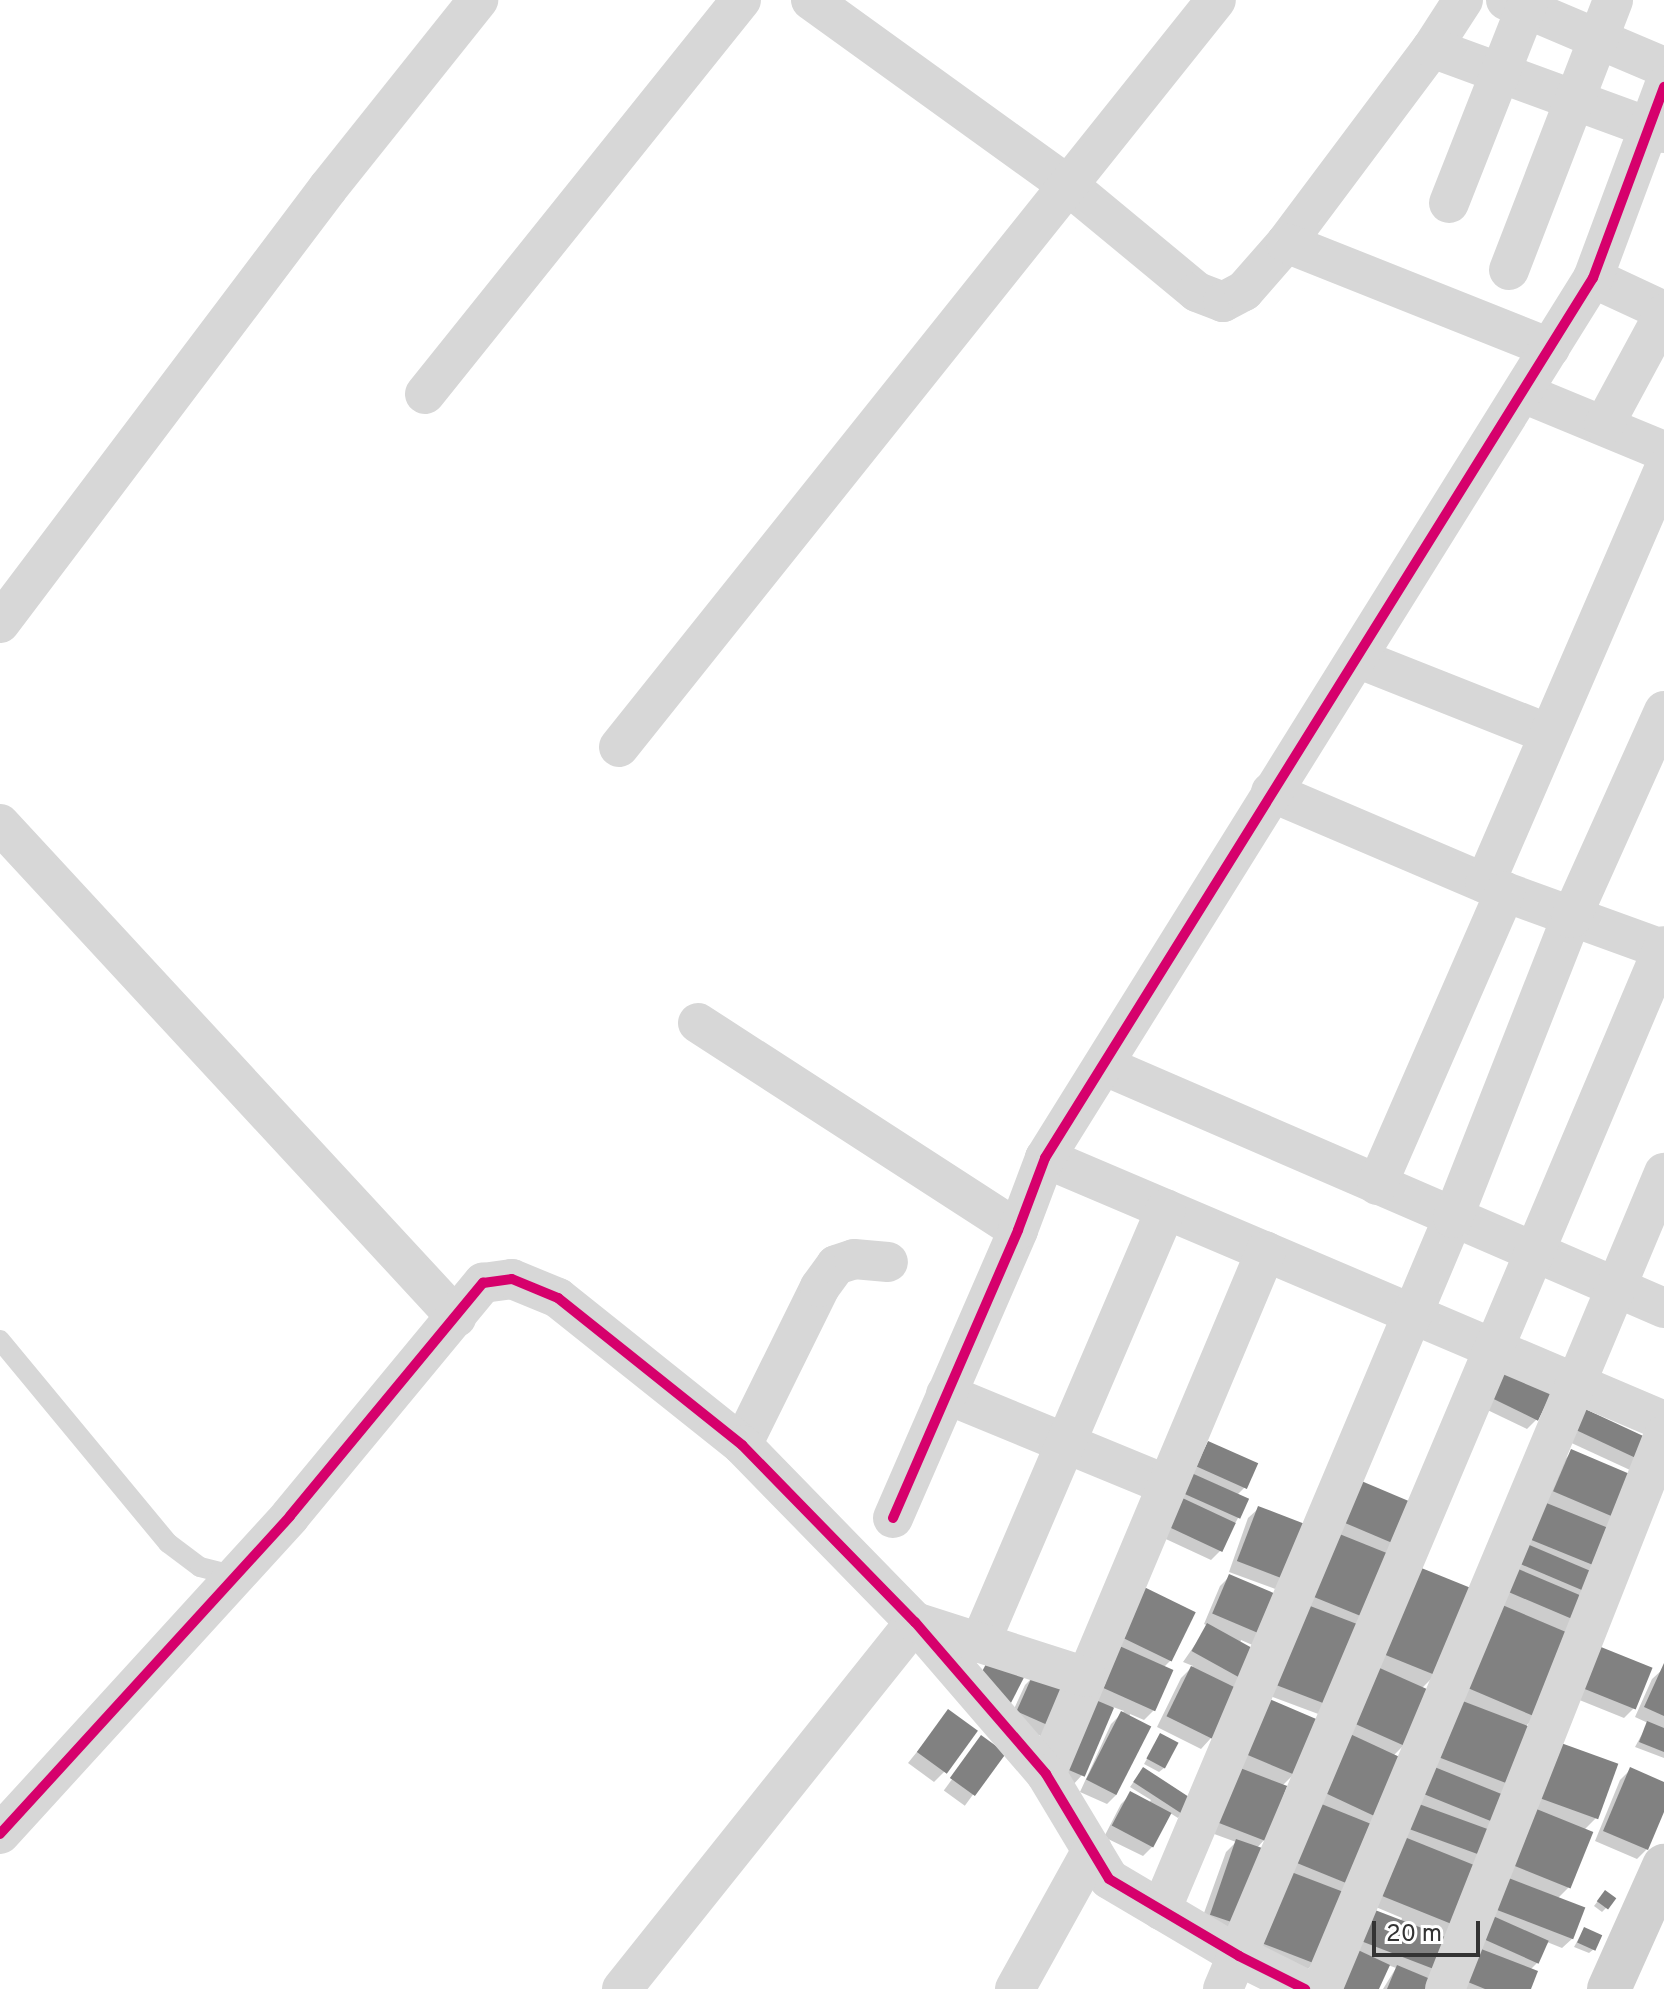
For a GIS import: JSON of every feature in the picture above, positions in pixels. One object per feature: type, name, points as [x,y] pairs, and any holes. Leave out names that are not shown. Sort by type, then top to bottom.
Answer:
[{"type":"street","points":[[0,623],[328,188],[478,0]]},
{"type":"street","points":[[425,394],[741,0]]},
{"type":"street","points":[[811,0],[1069,186],[1197,292],[1223,302],[1244,291],[1286,243],[1432,48],[1463,0]]},
{"type":"street","points":[[619,747],[1216,0]]},
{"type":"street","points":[[1509,270],[1613,0]]},
{"type":"street","points":[[1449,203],[1498,75],[1520,3],[1664,67]]},
{"type":"street","points":[[1432,48],[1498,75],[1656,130]]},
{"type":"street","points":[[893,1518],[1018,1230],[1045,1158],[1593,278],[1656,130],[1664,87]]},
{"type":"street","points":[[1286,243],[1550,348]]},
{"type":"street","points":[[1593,278],[1664,313],[1604,425]]},
{"type":"street","points":[[1523,393],[1664,451]]},
{"type":"street","points":[[1377,1185],[1495,888],[1549,734],[1664,469]]},
{"type":"street","points":[[1357,658],[1549,734]]},
{"type":"street","points":[[1161,1910],[1453,1218],[1571,918],[1664,711]]},
{"type":"street","points":[[1231,1972],[1492,1346],[1664,948],[1571,918],[1495,888],[1271,792]]},
{"type":"street","points":[[0,824],[456,1317]]},
{"type":"street","points":[[698,1023],[1018,1230]]},
{"type":"street","points":[[1105,1066],[1532,1254],[1664,1308]]},
{"type":"street","points":[[1045,1158],[1664,1421]]},
{"type":"street","points":[[1322,1989],[1664,1173]]},
{"type":"street","points":[[980,1643],[1166,1209]]},
{"type":"street","points":[[1046,1774],[1266,1251]]},
{"type":"street","points":[[742,1445],[820,1287],[836,1265],[854,1259],[888,1262]]},
{"type":"street","points":[[0,1834],[236,1576],[483,1283],[512,1279],[558,1298],[742,1445],[915,1622],[1046,1774],[1109,1879],[1161,1910],[1231,1972],[1305,1989]]},
{"type":"street","points":[[946,1394],[1167,1485]]},
{"type":"street","points":[[1445,1989],[1664,1435]]},
{"type":"street","points":[[915,1622],[1086,1677]]},
{"type":"street","points":[[622,1989],[915,1622]]},
{"type":"street","points":[[1015,1989],[1092,1850]]},
{"type":"street","points":[[1609,1989],[1664,1866]]},
{"type":"lane","points":[[0,1340],[168,1543],[200,1567],[236,1576]]},
{"type":"building","points":[[1499,1366],[1552,1392],[1538,1421],[1485,1395]]},
{"type":"building","points":[[1583,1408],[1652,1440],[1642,1461],[1573,1429]]},
{"type":"building","points":[[1208,1441],[1258,1463],[1247,1489],[1197,1467]]},
{"type":"building","points":[[1571,1449],[1641,1479],[1623,1521],[1553,1491]]},
{"type":"building","points":[[1187,1471],[1249,1499],[1240,1519],[1178,1491]]},
{"type":"building","points":[[1359,1480],[1415,1504],[1398,1545],[1341,1521]]},
{"type":"building","points":[[1176,1495],[1236,1523],[1222,1552],[1162,1524]]},
{"type":"building","points":[[1544,1502],[1617,1532],[1602,1569],[1529,1539]]},
{"type":"building","points":[[1258,1506],[1311,1526],[1290,1582],[1237,1561]]},
{"type":"building","points":[[1337,1533],[1395,1557],[1370,1620],[1312,1596]]},
{"type":"building","points":[[1527,1544],[1599,1574],[1591,1594],[1519,1563]]},
{"type":"building","points":[[1414,1565],[1471,1588],[1436,1675],[1379,1652]]},
{"type":"building","points":[[1516,1568],[1590,1599],[1580,1622],[1506,1591]]},
{"type":"building","points":[[1229,1574],[1286,1598],[1269,1638],[1212,1614]]},
{"type":"building","points":[[1140,1585],[1196,1612],[1172,1662],[1116,1634]]},
{"type":"building","points":[[1305,1604],[1363,1626],[1332,1707],[1274,1684]]},
{"type":"building","points":[[1500,1604],[1572,1634],[1537,1717],[1465,1687]]},
{"type":"building","points":[[1207,1623],[1264,1655],[1248,1683],[1191,1651]]},
{"type":"building","points":[[1115,1644],[1173,1670],[1155,1711],[1097,1685]]},
{"type":"building","points":[[1596,1645],[1653,1668],[1636,1710],[1579,1687]]},
{"type":"building","points":[[990,1656],[1026,1674],[1011,1704],[975,1685]]},
{"type":"building","points":[[1664,1663],[1664,1716],[1644,1707]]},
{"type":"building","points":[[1373,1665],[1430,1690],[1405,1746],[1348,1721]]},
{"type":"building","points":[[1191,1666],[1238,1689],[1213,1739],[1166,1716]]},
{"type":"building","points":[[1034,1672],[1072,1689],[1055,1728],[1017,1711]]},
{"type":"building","points":[[1091,1698],[1114,1708],[1085,1777],[1062,1767]]},
{"type":"building","points":[[1267,1698],[1319,1720],[1295,1775],[1244,1753]]},
{"type":"building","points":[[1460,1700],[1537,1730],[1516,1787],[1438,1757]]},
{"type":"building","points":[[948,1709],[978,1731],[947,1774],[917,1752]]},
{"type":"building","points":[[1121,1711],[1151,1726],[1116,1795],[1086,1780]]},
{"type":"building","points":[[1647,1721],[1664,1728],[1664,1752],[1639,1742]]},
{"type":"building","points":[[1160,1733],[1179,1743],[1165,1768],[1146,1759]]},
{"type":"building","points":[[1348,1733],[1405,1760],[1378,1818],[1321,1791]]},
{"type":"building","points":[[981,1735],[1006,1753],[975,1796],[950,1778]]},
{"type":"building","points":[[1561,1743],[1618,1764],[1598,1819],[1541,1798]]},
{"type":"building","points":[[1235,1766],[1287,1786],[1266,1841],[1214,1821]]},
{"type":"building","points":[[1432,1766],[1507,1796],[1496,1823],[1421,1793]]},
{"type":"building","points":[[1143,1767],[1192,1799],[1183,1814],[1133,1782]]},
{"type":"building","points":[[1630,1767],[1664,1782],[1664,1812],[1648,1850],[1603,1831]]},
{"type":"building","points":[[1130,1791],[1171,1813],[1153,1848],[1112,1825]]},
{"type":"building","points":[[1319,1803],[1376,1826],[1352,1885],[1295,1862]]},
{"type":"building","points":[[1419,1804],[1497,1832],[1488,1858],[1410,1829]]},
{"type":"building","points":[[1534,1808],[1593,1832],[1570,1889],[1511,1865]]},
{"type":"building","points":[[1402,1836],[1481,1868],[1457,1926],[1378,1894]]},
{"type":"building","points":[[1236,1839],[1270,1851],[1244,1926],[1210,1915]]},
{"type":"building","points":[[1286,1870],[1343,1892],[1315,1964],[1258,1942]]},
{"type":"building","points":[[1506,1877],[1585,1907],[1573,1939],[1494,1909]]},
{"type":"building","points":[[1605,1890],[1616,1898],[1608,1910],[1597,1901]]},
{"type":"building","points":[[1375,1910],[1454,1940],[1442,1972],[1363,1942]]},
{"type":"building","points":[[1493,1916],[1549,1941],[1539,1964],[1483,1939]]},
{"type":"building","points":[[1584,1927],[1602,1935],[1595,1951],[1577,1943]]},
{"type":"building","points":[[1476,1947],[1538,1971],[1531,1989],[1485,1989],[1463,1980]]},
{"type":"building","points":[[1358,1950],[1390,1965],[1379,1989],[1343,1989]]},
{"type":"building","points":[[1397,1965],[1440,1983],[1438,1989],[1387,1989]]},
{"type":"cycle path","points":[[893,1518],[1018,1230],[1045,1158],[1593,278],[1664,87]]},
{"type":"cycle path","points":[[0,1834],[290,1516],[483,1283],[512,1279],[558,1298],[742,1445],[915,1622],[1046,1774],[1109,1879],[1239,1956],[1305,1989]]}]
